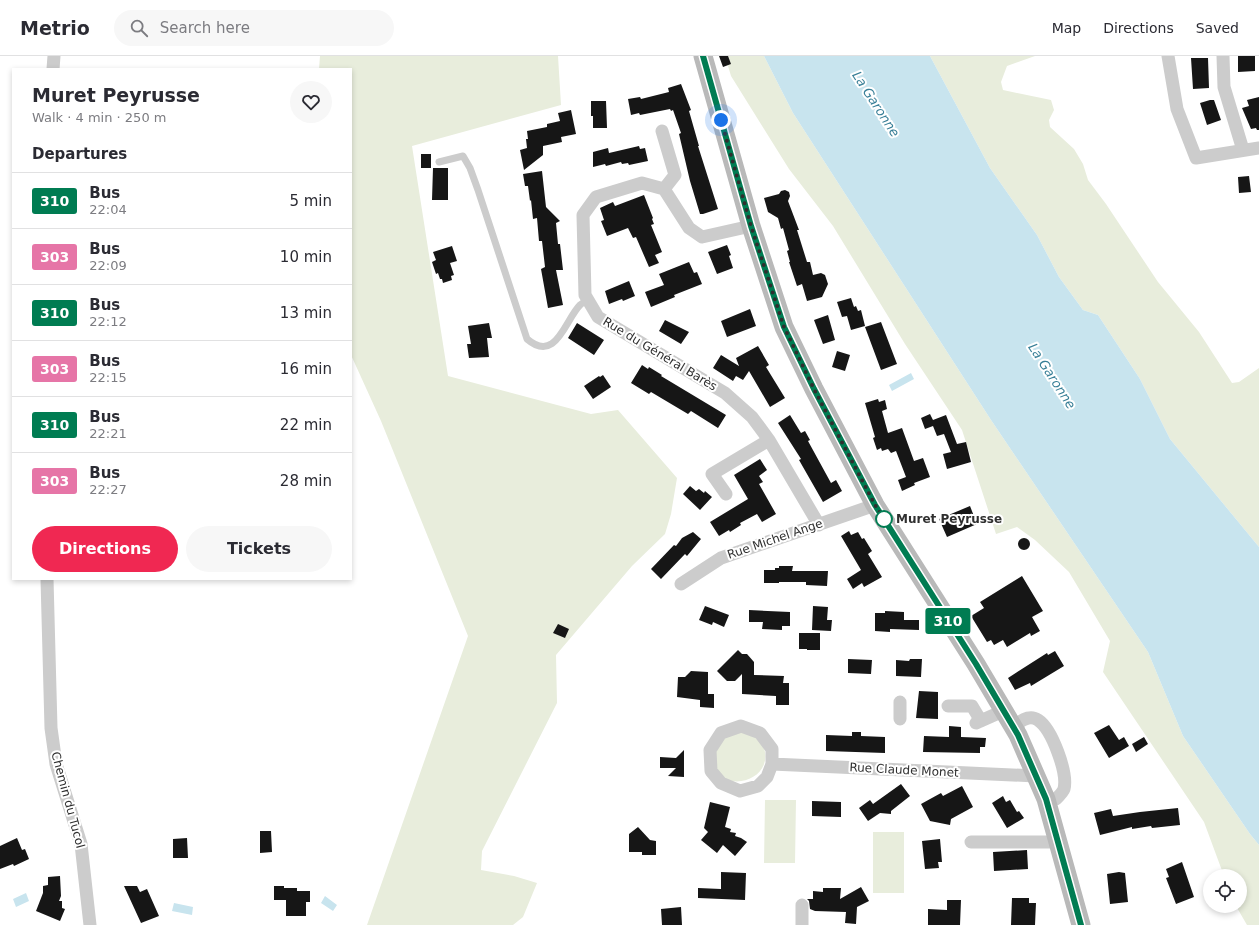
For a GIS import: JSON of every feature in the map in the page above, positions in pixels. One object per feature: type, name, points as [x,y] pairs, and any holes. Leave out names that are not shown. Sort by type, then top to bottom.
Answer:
[{"type":"street","points":[[53,68],[54,56]]},
{"type":"street","points":[[703,56],[751,226],[784,327],[814,389],[875,505],[976,664],[1018,735],[1046,799],[1081,925]]},
{"type":"street","points":[[1168,56],[1177,109],[1196,158],[1259,148]]},
{"type":"street","points":[[1223,56],[1224,87],[1243,150]]},
{"type":"street","points":[[662,131],[675,175],[664,189],[689,228],[702,237],[751,226]]},
{"type":"street","name":"Rue du Général Barès","points":[[664,189],[642,183],[596,197],[583,215],[585,295],[598,317],[725,393],[752,417],[769,440],[819,525]]},
{"type":"street","points":[[726,494],[712,474],[769,440]]},
{"type":"street","name":"Rue Michel Ange","points":[[681,584],[721,558],[875,505]]},
{"type":"street","name":"Chemin du Tucol","points":[[47,580],[51,728],[56,764],[81,844],[90,925]]},
{"type":"street","points":[[900,702],[900,719]]},
{"type":"street","points":[[948,706],[972,706],[978,722],[1003,711]]},
{"type":"street","points":[[1018,735],[1018,723],[1027,717],[1038,719],[1047,729],[1055,746],[1065,777],[1064,790],[1056,798],[1046,799]]},
{"type":"street","points":[[740,726],[760,733],[772,749],[772,764],[767,777],[758,786],[740,791],[721,783],[711,770],[710,750],[721,733],[740,726]]},
{"type":"street","name":"Rue Claude Monet","points":[[772,764],[1036,776]]},
{"type":"street","points":[[971,842],[1058,842]]},
{"type":"street","points":[[802,905],[802,925]]},
{"type":"lane","points":[[439,162],[463,156],[470,168],[527,339],[537,346],[544,346],[556,341],[576,310],[581,304],[588,300]]},
{"type":"green space","points":[[320,56],[558,56],[561,105],[412,146],[448,376],[591,414],[618,410],[677,478],[671,514],[665,534],[632,566],[556,655],[557,703],[482,851],[481,870],[514,876],[537,883],[523,917],[513,925],[367,925],[468,636],[381,421],[352,357],[352,68],[319,68]]},
{"type":"green space","points":[[725,56],[764,56],[793,113],[991,420],[1148,652],[1183,736],[1259,845],[1259,925],[1247,925],[1240,913],[1247,913],[1247,869],[1221,869],[1204,822],[1103,672],[1110,641],[1069,572],[1035,540],[1017,527],[996,534],[962,430],[905,344],[833,226],[789,169],[731,76]]},
{"type":"green space","points":[[930,56],[1035,56],[1007,66],[1001,82],[1003,90],[1051,100],[1054,110],[1049,120],[1050,127],[1074,149],[1083,164],[1088,180],[1106,204],[1158,282],[1199,332],[1232,383],[1239,382],[1259,368],[1259,547],[1170,439],[1140,379],[1098,315],[1083,310],[1059,277],[1037,235],[990,168]]},
{"type":"green space","points":[[731,731],[756,735],[763,745],[765,762],[760,771],[753,777],[736,781],[727,779],[720,774],[715,766],[713,750]]},
{"type":"green space","points":[[765,800],[796,800],[795,863],[764,863]]},
{"type":"green space","points":[[873,832],[904,832],[904,893],[873,893]]},
{"type":"water","name":"La Garonne","points":[[764,56],[930,56],[990,168],[1037,235],[1059,277],[1083,310],[1098,315],[1140,379],[1170,439],[1259,547],[1259,845],[1183,736],[1148,652],[991,420],[793,113]]},
{"type":"water","points":[[911,373],[914,379],[892,391],[889,385]]},
{"type":"water","points":[[26,893],[29,901],[16,907],[13,899]]},
{"type":"water","points":[[325,896],[337,905],[333,911],[321,903]]},
{"type":"water","points":[[174,903],[193,907],[192,915],[172,911]]},
{"type":"building","points":[[719,56],[728,56],[731,64],[723,67]]},
{"type":"building","points":[[1238,56],[1255,56],[1255,71],[1238,72]]},
{"type":"building","points":[[1191,58],[1208,58],[1209,88],[1193,89]]},
{"type":"building","points":[[681,84],[691,110],[689,111],[698,146],[718,209],[703,214],[700,214],[690,181],[679,134],[681,133],[673,110],[671,111],[670,109],[640,115],[639,113],[631,115],[628,99],[640,97],[641,99],[669,92],[668,88]]},
{"type":"building","points":[[1259,97],[1259,130],[1257,130],[1256,128],[1251,129],[1242,108],[1249,106],[1247,100]]},
{"type":"building","points":[[1214,100],[1221,120],[1207,125],[1200,103]]},
{"type":"building","points":[[591,101],[606,101],[607,128],[593,128]]},
{"type":"building","points":[[571,110],[576,134],[561,137],[562,142],[543,146],[543,155],[524,170],[520,150],[527,148],[527,131],[547,127],[547,124],[560,121],[558,113]]},
{"type":"building","points":[[639,146],[640,149],[645,148],[648,161],[629,165],[628,163],[622,164],[621,162],[606,166],[605,164],[593,167],[593,152],[608,148],[609,153]]},
{"type":"building","points":[[421,154],[431,154],[431,168],[421,168]]},
{"type":"building","points":[[433,168],[448,168],[448,200],[432,200]]},
{"type":"building","points":[[542,171],[546,207],[560,221],[556,223],[563,270],[556,270],[563,305],[548,308],[541,269],[545,267],[542,241],[539,241],[537,218],[533,219],[528,186],[525,186],[523,174]]},
{"type":"building","points":[[1249,176],[1251,192],[1239,193],[1238,177]]},
{"type":"building","points":[[785,190],[789,192],[790,196],[788,201],[799,230],[797,230],[807,262],[810,262],[813,275],[821,273],[825,275],[828,284],[822,297],[807,301],[802,284],[797,286],[789,262],[787,251],[789,250],[783,228],[781,229],[778,218],[768,212],[764,198],[779,194],[781,191]]},
{"type":"building","points":[[644,195],[653,218],[654,224],[651,225],[662,252],[655,255],[659,263],[649,267],[636,237],[633,238],[628,228],[607,236],[601,221],[604,220],[600,208],[613,202],[615,206]]},
{"type":"building","points":[[727,245],[731,255],[729,256],[733,268],[717,274],[708,252]]},
{"type":"building","points":[[452,246],[457,261],[450,263],[454,275],[451,276],[452,280],[443,283],[438,273],[436,274],[432,262],[436,260],[433,252]]},
{"type":"building","points":[[689,262],[694,273],[697,272],[702,284],[674,295],[675,297],[651,307],[645,292],[664,285],[659,274]]},
{"type":"building","points":[[629,281],[635,296],[623,301],[622,299],[609,304],[605,291]]},
{"type":"building","points":[[851,298],[854,307],[856,306],[858,311],[861,310],[865,326],[851,330],[847,316],[842,317],[837,302]]},
{"type":"building","points":[[750,309],[756,326],[727,337],[721,321]]},
{"type":"building","points":[[828,315],[835,340],[823,344],[814,320]]},
{"type":"building","points":[[665,320],[689,332],[681,344],[659,331]]},
{"type":"building","points":[[881,322],[897,364],[881,370],[865,327]]},
{"type":"building","points":[[489,323],[492,338],[487,338],[489,357],[469,358],[467,344],[471,344],[468,326]]},
{"type":"building","points":[[577,323],[604,340],[594,355],[568,338]]},
{"type":"building","points":[[758,346],[769,365],[766,367],[785,398],[770,407],[749,371],[743,380],[736,376],[733,381],[713,368],[721,355],[739,366],[736,358]]},
{"type":"building","points":[[837,351],[850,355],[845,371],[832,367]]},
{"type":"building","points":[[642,365],[648,369],[649,367],[662,375],[661,376],[726,415],[718,428],[691,411],[688,414],[651,392],[649,394],[631,383]]},
{"type":"building","points":[[603,375],[611,387],[593,399],[584,386]]},
{"type":"building","points":[[878,399],[879,402],[885,400],[887,409],[882,411],[888,433],[902,428],[914,461],[923,458],[930,477],[914,483],[915,485],[902,491],[898,480],[906,477],[896,451],[891,453],[888,449],[882,451],[881,448],[877,450],[873,438],[875,437],[865,403]]},
{"type":"building","points":[[930,414],[933,420],[946,415],[957,444],[966,442],[971,462],[947,469],[943,454],[951,452],[944,434],[937,436],[933,426],[925,429],[921,418]]},
{"type":"building","points":[[790,415],[801,433],[805,431],[810,440],[808,441],[831,483],[836,480],[842,491],[823,502],[799,460],[801,459],[778,423]]},
{"type":"building","points":[[760,459],[767,470],[759,476],[763,482],[759,484],[776,514],[762,522],[757,514],[740,523],[741,525],[730,532],[729,530],[719,536],[710,522],[748,499],[734,475]]},
{"type":"building","points":[[690,486],[696,491],[699,489],[704,493],[705,491],[712,497],[700,510],[683,494]]},
{"type":"building","points":[[970,506],[977,524],[947,537],[939,519]]},
{"type":"building","points":[[849,531],[851,535],[858,532],[862,539],[864,538],[872,551],[868,554],[882,577],[864,587],[862,583],[853,589],[847,579],[861,570],[841,536]]},
{"type":"building","points":[[693,532],[701,539],[687,556],[685,554],[661,579],[651,569],[674,545],[676,546],[682,538]]},
{"type":"building","points":[[1022,538],[1026,538],[1030,544],[1026,550],[1022,550],[1018,546],[1018,542]]},
{"type":"building","points":[[779,566],[793,566],[792,571],[828,571],[827,586],[806,585],[806,582],[764,583],[764,570],[775,570],[775,568],[779,568]]},
{"type":"building","points":[[1022,576],[1043,611],[1032,617],[1040,631],[1031,636],[1030,633],[1007,647],[1003,640],[994,645],[991,640],[987,642],[971,616],[984,608],[980,602]]},
{"type":"building","points":[[705,606],[729,615],[724,627],[713,622],[712,625],[699,620]]},
{"type":"building","points":[[813,606],[828,607],[827,620],[832,620],[831,631],[812,630]]},
{"type":"building","points":[[749,610],[790,612],[790,626],[782,626],[782,630],[762,629],[763,622],[749,622]]},
{"type":"building","points":[[885,611],[904,612],[904,620],[919,620],[919,630],[890,629],[890,632],[875,631],[875,613],[885,613]]},
{"type":"building","points":[[558,624],[569,629],[565,638],[553,633]]},
{"type":"building","points":[[799,633],[820,633],[820,650],[799,649]]},
{"type":"building","points":[[738,650],[742,654],[747,654],[754,662],[754,675],[784,676],[783,683],[789,683],[789,705],[776,705],[776,696],[742,694],[742,674],[735,681],[727,681],[717,671]]},
{"type":"building","points":[[1055,651],[1064,666],[1031,686],[1030,683],[1015,690],[1008,678],[1047,653],[1048,655]]},
{"type":"building","points":[[848,659],[872,660],[871,674],[848,673]]},
{"type":"building","points":[[910,659],[922,659],[921,677],[896,676],[896,660],[909,661]]},
{"type":"building","points":[[691,671],[708,672],[708,694],[714,694],[714,708],[700,707],[700,700],[677,697],[678,677],[685,677]]},
{"type":"building","points":[[919,691],[938,692],[938,719],[916,718]]},
{"type":"building","points":[[1109,725],[1119,740],[1124,737],[1129,746],[1109,758],[1094,733]]},
{"type":"building","points":[[949,726],[961,727],[961,737],[986,738],[985,747],[980,747],[980,753],[923,752],[924,736],[949,737]]},
{"type":"building","points":[[852,732],[861,732],[861,736],[885,737],[885,753],[826,751],[826,735],[852,736]]},
{"type":"building","points":[[1144,737],[1148,744],[1136,752],[1132,744]]},
{"type":"building","points":[[684,750],[684,777],[668,776],[676,768],[660,768],[660,757],[676,758]]},
{"type":"building","points":[[901,784],[910,796],[891,811],[891,814],[880,813],[868,821],[859,808],[870,800],[873,804]]},
{"type":"building","points":[[962,786],[973,807],[951,819],[950,825],[930,821],[921,804],[941,793],[943,796]]},
{"type":"building","points":[[1003,796],[1006,802],[1010,800],[1017,812],[1019,811],[1024,818],[1007,828],[992,803]]},
{"type":"building","points":[[812,801],[841,802],[841,817],[812,816]]},
{"type":"building","points":[[710,802],[730,807],[725,827],[731,829],[730,832],[736,833],[735,836],[747,842],[735,856],[723,845],[717,853],[701,840],[708,832],[704,828]]},
{"type":"building","points":[[1178,808],[1180,825],[1152,828],[1151,826],[1132,829],[1132,827],[1100,835],[1094,813],[1111,809],[1113,816]]},
{"type":"building","points":[[638,827],[650,840],[656,841],[656,855],[642,855],[642,852],[629,852],[629,834]]},
{"type":"building","points":[[260,831],[271,831],[272,852],[260,853]]},
{"type":"building","points":[[17,838],[22,850],[25,849],[29,859],[14,866],[13,864],[0,869],[0,846]]},
{"type":"building","points":[[187,838],[188,858],[173,858],[173,839]]},
{"type":"building","points":[[940,839],[942,862],[938,862],[939,868],[925,869],[922,841]]},
{"type":"building","points":[[1027,850],[1028,869],[994,871],[993,852]]},
{"type":"building","points":[[1182,862],[1194,897],[1176,904],[1166,878],[1169,877],[1166,869]]},
{"type":"building","points":[[721,872],[746,873],[745,900],[698,898],[698,888],[721,889]]},
{"type":"building","points":[[1119,872],[1125,873],[1128,902],[1110,904],[1107,874]]},
{"type":"building","points":[[60,876],[61,896],[59,901],[62,901],[62,908],[65,909],[60,921],[36,911],[43,893],[43,886],[48,885],[48,877]]},
{"type":"building","points":[[124,886],[137,886],[140,892],[147,889],[159,916],[141,923]]},
{"type":"building","points":[[274,886],[297,888],[297,891],[310,891],[310,902],[306,902],[306,916],[286,916],[286,900],[274,900]]},
{"type":"building","points":[[861,887],[869,901],[857,907],[856,924],[845,923],[846,912],[815,911],[810,909],[809,901],[807,899],[813,899],[813,891],[823,892],[823,888],[841,888],[840,899]]},
{"type":"building","points":[[1012,898],[1029,898],[1029,903],[1036,903],[1035,925],[1011,925]]},
{"type":"building","points":[[947,900],[961,900],[960,925],[928,925],[928,909],[947,910]]},
{"type":"building","points":[[681,907],[682,925],[662,925],[661,909]]},
{"type":"bus line","name":"310","points":[[703,56],[751,226],[784,327],[814,389],[875,505],[976,664],[1018,735],[1046,799],[1081,925]]},
{"type":"place","name":"Muret Peyrusse","points":[[884,519]]},
{"type":"route","points":[[721,120],[751,226],[784,327],[814,389],[875,505],[884,519]]}]
